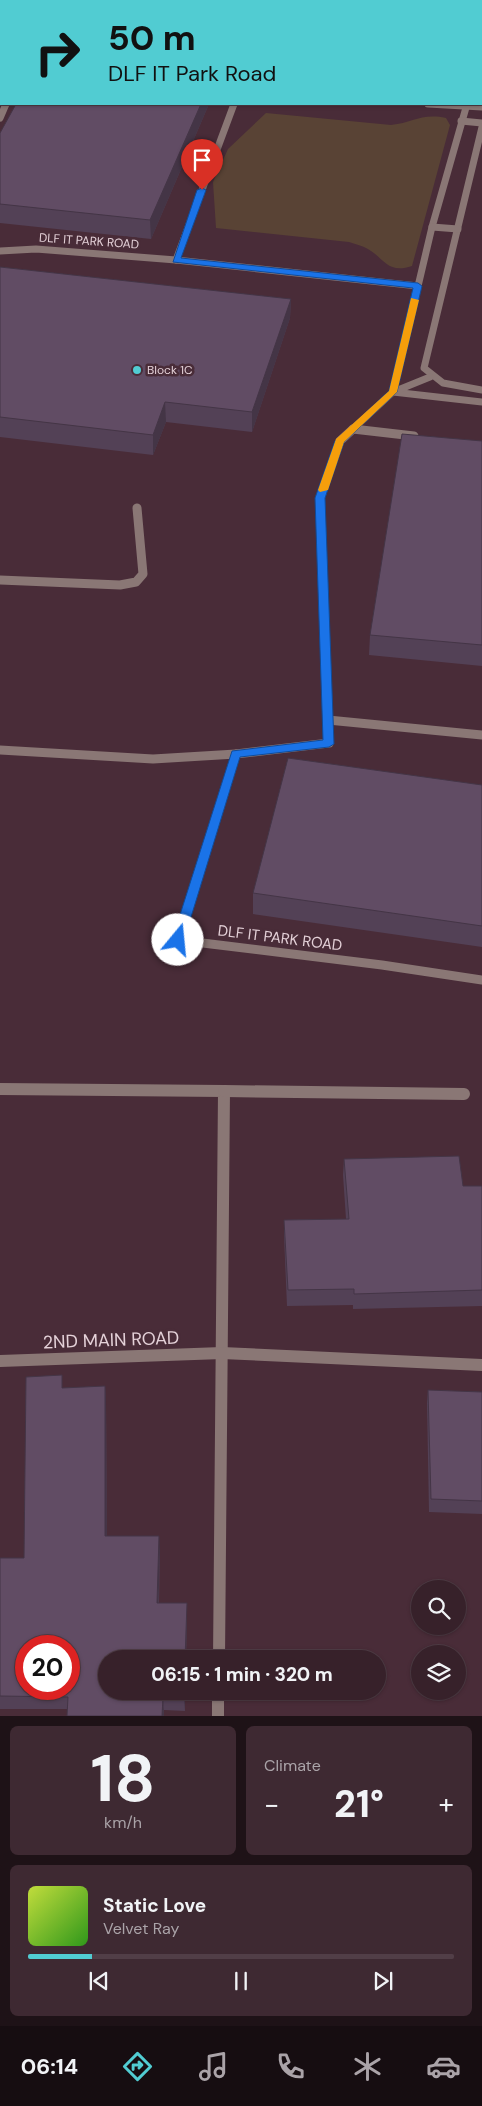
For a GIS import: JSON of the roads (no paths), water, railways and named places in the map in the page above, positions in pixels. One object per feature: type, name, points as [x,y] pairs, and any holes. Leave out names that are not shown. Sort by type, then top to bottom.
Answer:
[{"type":"street","points":[[0,118],[6,105]]},
{"type":"street","points":[[176,260],[234,105]]},
{"type":"street","points":[[393,392],[432,227],[461,121],[466,105],[482,107]]},
{"type":"street","points":[[461,121],[482,123]]},
{"type":"street","points":[[482,128],[424,368],[430,377],[452,387],[482,390]]},
{"type":"street","points":[[432,227],[458,229]]},
{"type":"street","name":"DLF IT PARK ROAD","points":[[0,251],[36,249],[176,260],[418,286]]},
{"type":"street","points":[[0,750],[153,759],[236,754],[329,744],[320,498],[340,441],[393,392],[430,377]]},
{"type":"street","points":[[393,392],[482,402]]},
{"type":"street","points":[[353,429],[422,437]]},
{"type":"street","points":[[0,580],[120,585],[136,582],[143,574],[137,508]]},
{"type":"street","points":[[328,720],[482,735]]},
{"type":"street","name":"DLF IT PARK ROAD","points":[[236,754],[178,940],[382,965],[482,980]]},
{"type":"street","points":[[0,1089],[464,1094]]},
{"type":"street","points":[[218,1650],[224,1091]]},
{"type":"street","name":"2ND MAIN ROAD","points":[[0,1362],[222,1353],[482,1365]]},
{"type":"street","points":[[218,1700],[218,1716]]},
{"type":"place","name":"Block 1C","points":[[137,370]]}]
